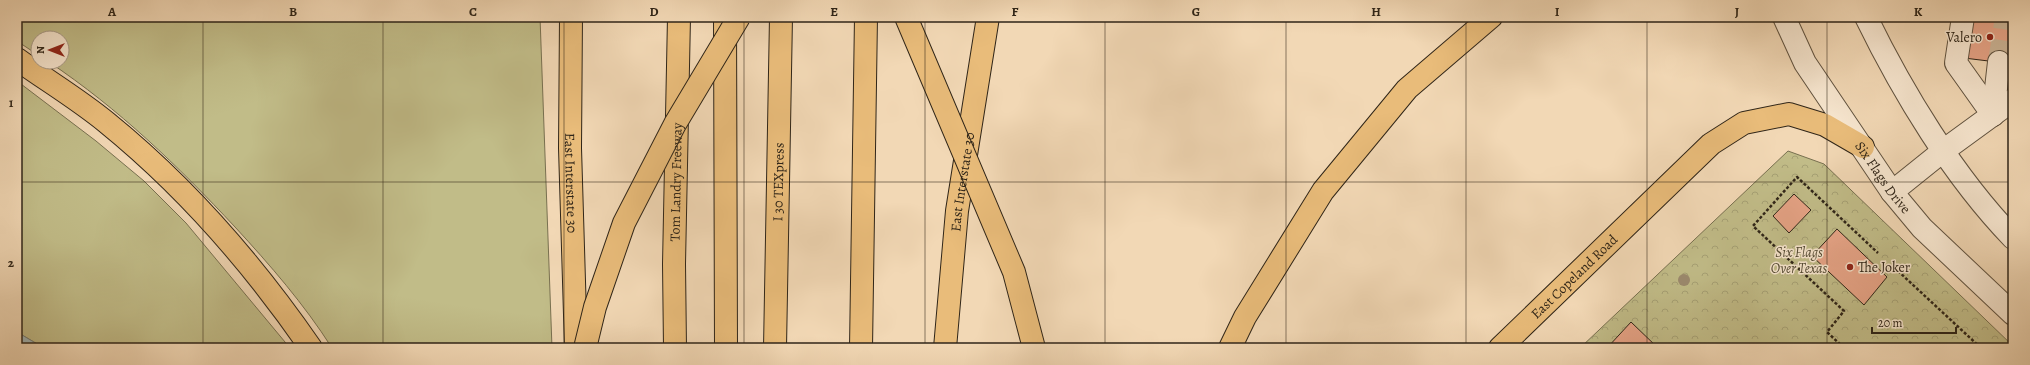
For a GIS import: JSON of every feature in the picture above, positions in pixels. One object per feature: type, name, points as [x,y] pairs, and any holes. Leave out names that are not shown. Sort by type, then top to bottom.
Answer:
[{"type":"main road","name":"East Interstate 30","points":[[571,17],[570,148],[576,348]]},
{"type":"main road","name":"Tom Landry Freeway","points":[[674,348],[674,264],[679,17]]},
{"type":"main road","points":[[725,17],[726,348]]},
{"type":"main road","points":[[585,348],[595,307],[624,223],[675,124],[739,17]]},
{"type":"main road","name":"I 30 TEXpress","points":[[775,348],[781,17]]},
{"type":"main road","points":[[861,348],[866,17]]},
{"type":"main road","points":[[906,17],[1014,272],[1034,348]]},
{"type":"main road","name":"East Interstate 30","points":[[945,348],[956,211],[988,17]]},
{"type":"main road","points":[[1230,348],[1246,317],[1324,191],[1407,90],[1491,17]]},
{"type":"main road","points":[[17,59],[106,121],[162,170],[217,227],[267,287],[311,348]]},
{"type":"main road","name":"East Copeland Road","points":[[1500,348],[1647,204],[1711,144],[1744,123],[1789,114],[1825,125],[1863,147]]},
{"type":"street","name":"Six Flags Drive","points":[[1784,17],[1805,63],[1892,192],[1922,228],[2013,314]]},
{"type":"street","points":[[1866,17],[1896,72],[1943,151],[1994,218],[2013,238]]},
{"type":"street","points":[[1963,17],[1956,63],[1993,115]]},
{"type":"street","points":[[1993,115],[1999,62]]},
{"type":"street","points":[[1892,192],[1943,151],[2013,100]]},
{"type":"path","points":[[1844,348],[1827,332],[1844,311],[1753,226],[1797,177],[1878,253]]},
{"type":"path","points":[[1898,271],[1982,348]]},
{"type":"green space","points":[[17,17],[540,17],[552,348],[332,348],[310,316],[274,270],[192,182],[124,119],[61,70],[70,70],[70,30],[30,30],[30,50],[17,41]]},
{"type":"green space","points":[[17,81],[96,141],[144,181],[186,223],[290,348],[44,348],[17,332]]},
{"type":"green space","name":"Six Flags Over Texas","points":[[1788,151],[1824,164],[2013,346],[2013,348],[1580,348]]},
{"type":"water","points":[[17,332],[44,348],[17,348]]},
{"type":"building","name":"Valero","points":[[1969,17],[2013,17],[2013,64],[1964,58]]},
{"type":"building","points":[[1794,194],[1811,210],[1789,233],[1773,216]]},
{"type":"building","name":"The Joker","points":[[1837,229],[1887,277],[1864,305],[1812,256]]},
{"type":"building","points":[[1631,322],[1658,348],[1607,348]]},
{"type":"tunnel","points":[[1999,62],[2006,17]]},
{"type":"place","name":"Valero","points":[[1990,37]]},
{"type":"place","name":"The Joker","points":[[1850,267]]}]
